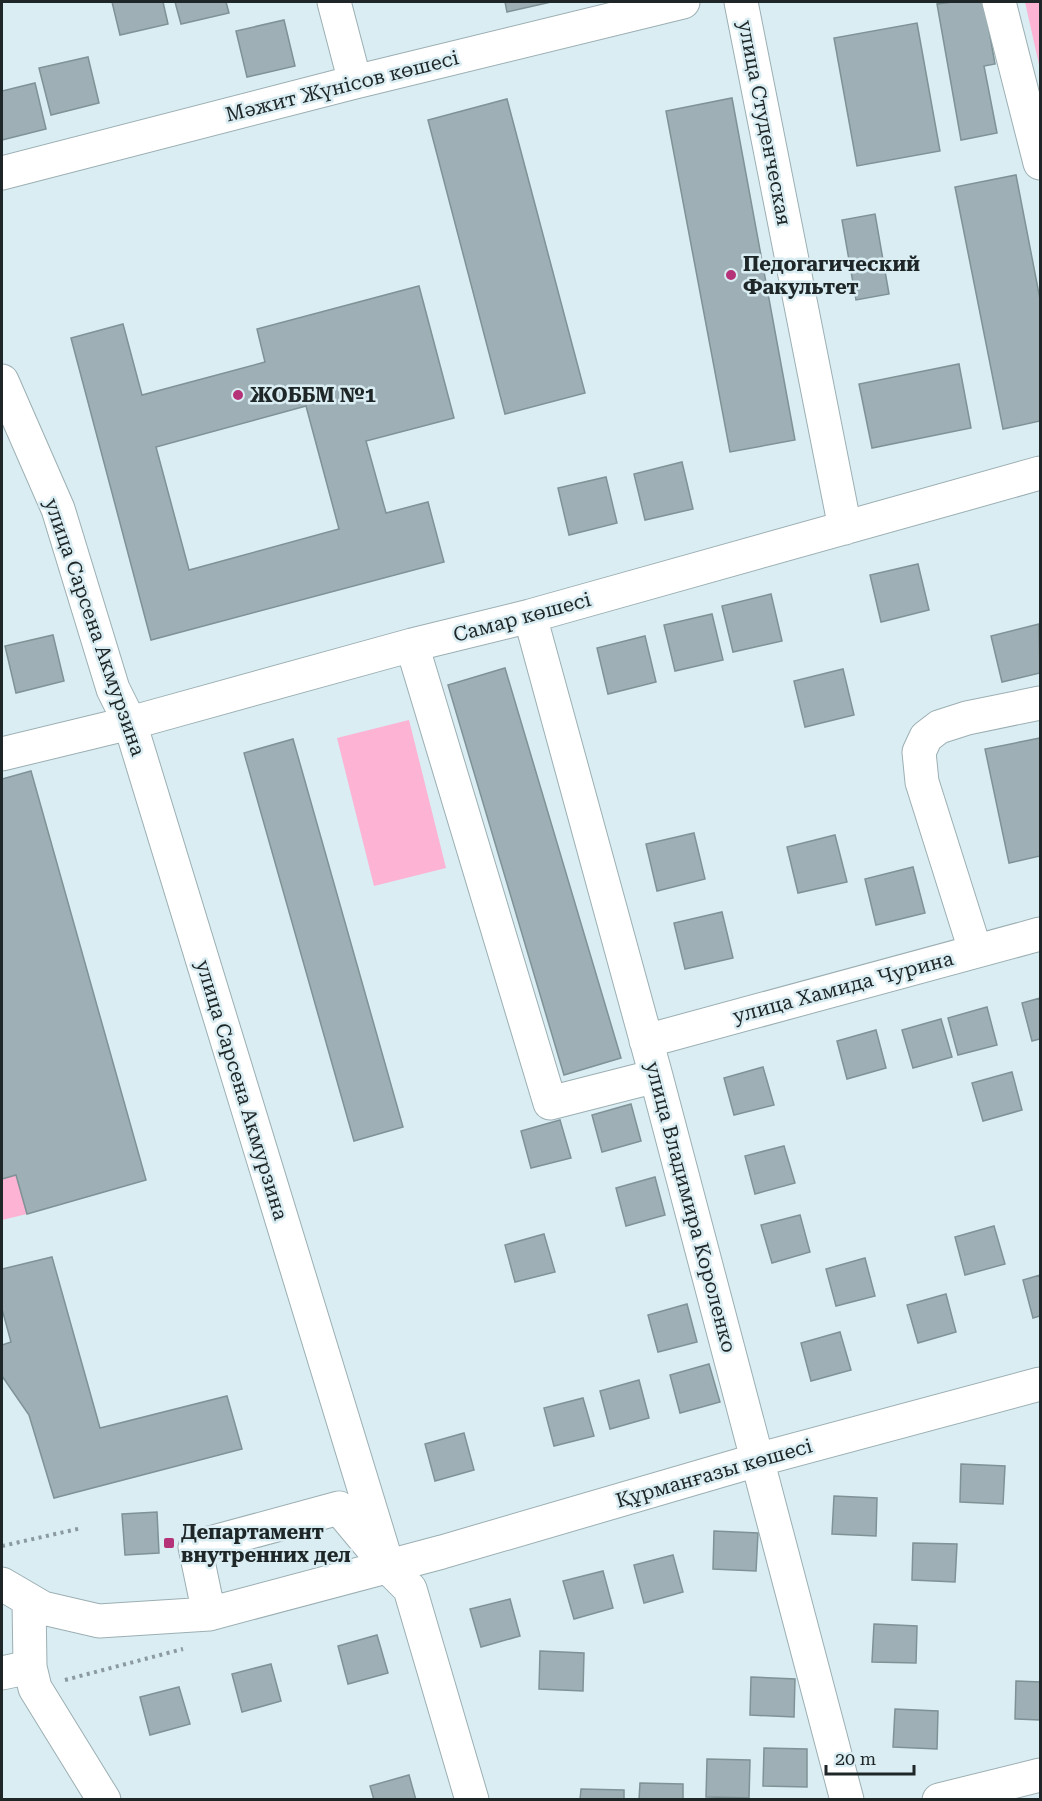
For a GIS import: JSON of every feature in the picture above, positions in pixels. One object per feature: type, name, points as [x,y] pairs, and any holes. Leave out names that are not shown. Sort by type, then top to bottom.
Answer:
[{"type":"street","points":[[334,2],[355,82]]},
{"type":"street","name":"Мәжит Жүнісов көшесі","points":[[2,173],[355,82],[683,2]]},
{"type":"street","name":"улица Студенческая","points":[[741,2],[845,528]]},
{"type":"street","points":[[999,2],[1041,163]]},
{"type":"street","name":"улица Сарсена Акмурзина","points":[[2,381],[57,509],[113,689],[130,723],[388,1567],[410,1589],[472,1800]]},
{"type":"street","name":"Самар көшесі","points":[[2,754],[130,723],[412,645],[530,616],[1041,473]]},
{"type":"street","name":"улица Владимира Короленко","points":[[530,616],[656,1076],[847,1800]]},
{"type":"street","points":[[412,645],[550,1103],[656,1076]]},
{"type":"street","points":[[975,950],[922,782],[920,752],[926,737],[939,727],[967,718],[1041,703]]},
{"type":"street","name":"улица Хамида Чурина","points":[[646,1041],[975,950],[1041,934]]},
{"type":"street","name":"Құрманғазы көшесі","points":[[15,1592],[44,1608],[99,1621],[209,1614],[388,1567],[757,1460],[1041,1384]]},
{"type":"street","points":[[209,1614],[195,1547],[339,1508],[388,1567]]},
{"type":"street","points":[[15,1592],[16,1670],[35,1688],[104,1800]]},
{"type":"street","points":[[939,1800],[1041,1775]]},
{"type":"path","points":[[2,1546],[82,1528]]},
{"type":"shaded area","points":[[1025,2],[1040,2],[1040,69]]},
{"type":"shaded area","points":[[409,720],[446,868],[374,886],[337,738]]},
{"type":"shaded area","points":[[16,1175],[27,1214],[2,1220],[2,1179]]},
{"type":"building","points":[[112,2],[163,2],[168,24],[120,35]]},
{"type":"building","points":[[175,2],[226,2],[229,13],[181,24]]},
{"type":"building","points":[[505,2],[551,2],[507,12]]},
{"type":"building","points":[[984,2],[995,64],[984,66],[997,133],[961,140],[937,4]]},
{"type":"building","points":[[284,20],[295,66],[247,77],[236,31]]},
{"type":"building","points":[[917,23],[940,151],[857,166],[834,38]]},
{"type":"building","points":[[88,57],[99,103],[51,115],[39,68]]},
{"type":"building","points":[[35,83],[46,129],[2,140],[2,91]]},
{"type":"building","name":"Педогагический Факультет","points":[[732,98],[795,440],[730,452],[666,111]]},
{"type":"building","points":[[507,99],[585,393],[505,414],[428,120]]},
{"type":"building","points":[[1016,175],[1040,299],[1040,421],[1003,429],[955,187]]},
{"type":"building","points":[[875,214],[889,294],[856,300],[842,220]]},
{"type":"building","points":[[419,286],[454,418],[366,441],[386,513],[428,502],[444,562],[151,640],[71,338],[123,324],[142,395],[265,362],[257,329]],"holes":[[[306,406],[339,529],[189,570],[156,447]]]},
{"type":"building","points":[[959,364],[971,428],[872,448],[859,384]]},
{"type":"building","points":[[682,462],[693,509],[645,520],[634,474]]},
{"type":"building","points":[[606,477],[617,523],[569,535],[558,488]]},
{"type":"building","points":[[918,564],[929,610],[881,622],[870,575]]},
{"type":"building","points":[[771,594],[782,641],[733,652],[722,606]]},
{"type":"building","points":[[712,614],[723,660],[675,671],[664,625]]},
{"type":"building","points":[[1039,624],[1040,673],[1002,682],[991,636]]},
{"type":"building","points":[[53,635],[64,681],[16,693],[5,646]]},
{"type":"building","points":[[645,636],[656,682],[608,694],[597,648]]},
{"type":"building","points":[[505,668],[621,1058],[564,1075],[448,685]]},
{"type":"building","points":[[843,669],[854,715],[805,727],[794,681]]},
{"type":"building","points":[[1040,738],[1040,856],[1009,863],[985,749]]},
{"type":"building","points":[[293,739],[403,1127],[354,1141],[244,753]]},
{"type":"building","points":[[31,771],[146,1180],[27,1214],[16,1175],[2,1179],[2,779]]},
{"type":"building","points":[[694,833],[705,879],[657,891],[646,844]]},
{"type":"building","points":[[835,835],[847,882],[798,893],[787,847]]},
{"type":"building","points":[[913,867],[925,913],[876,925],[865,879]]},
{"type":"building","points":[[722,912],[733,958],[685,969],[674,923]]},
{"type":"building","points":[[1040,998],[1040,1039],[1032,1041],[1022,1003]]},
{"type":"building","points":[[987,1007],[997,1045],[958,1055],[948,1018]]},
{"type":"building","points":[[941,1019],[952,1057],[913,1068],[902,1030]]},
{"type":"building","points":[[876,1030],[886,1068],[847,1079],[837,1041]]},
{"type":"building","points":[[763,1067],[774,1105],[734,1115],[724,1078]]},
{"type":"building","points":[[1012,1072],[1022,1110],[983,1121],[972,1083]]},
{"type":"building","points":[[631,1104],[641,1141],[602,1152],[592,1115]]},
{"type":"building","points":[[560,1120],[571,1158],[531,1168],[521,1131]]},
{"type":"building","points":[[784,1146],[795,1183],[755,1194],[745,1156]]},
{"type":"building","points":[[655,1177],[665,1215],[626,1226],[616,1188]]},
{"type":"building","points":[[800,1215],[810,1252],[772,1263],[761,1225]]},
{"type":"building","points":[[994,1226],[1005,1264],[965,1275],[955,1237]]},
{"type":"building","points":[[544,1234],[555,1272],[515,1282],[505,1245]]},
{"type":"building","points":[[52,1257],[100,1428],[227,1396],[242,1449],[54,1498],[29,1415],[2,1376],[2,1345],[11,1342],[2,1309],[2,1269]]},
{"type":"building","points":[[865,1258],[875,1296],[836,1306],[826,1269]]},
{"type":"building","points":[[1040,1275],[1040,1316],[1033,1318],[1023,1280]]},
{"type":"building","points":[[946,1294],[956,1332],[918,1343],[907,1305]]},
{"type":"building","points":[[687,1304],[697,1342],[658,1352],[648,1315]]},
{"type":"building","points":[[840,1332],[851,1370],[811,1381],[801,1343]]},
{"type":"building","points":[[709,1364],[720,1402],[680,1413],[670,1375]]},
{"type":"building","points":[[639,1380],[649,1418],[610,1429],[600,1391]]},
{"type":"building","points":[[583,1398],[594,1436],[554,1446],[544,1408]]},
{"type":"building","points":[[464,1433],[474,1470],[435,1481],[425,1444]]},
{"type":"building","points":[[961,1464],[1005,1466],[1003,1504],[960,1502]]},
{"type":"building","points":[[834,1496],[877,1498],[876,1536],[832,1534]]},
{"type":"building","points":[[157,1512],[159,1553],[125,1555],[122,1514]]},
{"type":"building","points":[[714,1531],[758,1533],[756,1571],[713,1569]]},
{"type":"building","points":[[913,1543],[957,1544],[955,1582],[912,1580]]},
{"type":"building","points":[[673,1555],[683,1592],[644,1603],[634,1565]]},
{"type":"building","points":[[603,1571],[613,1608],[574,1619],[563,1581]]},
{"type":"building","points":[[510,1599],[520,1636],[481,1647],[470,1609]]},
{"type":"building","points":[[874,1624],[917,1626],[916,1663],[872,1662]]},
{"type":"building","points":[[377,1635],[388,1673],[348,1684],[338,1646]]},
{"type":"building","points":[[540,1651],[584,1653],[583,1691],[539,1689]]},
{"type":"building","points":[[271,1664],[281,1701],[242,1712],[232,1674]]},
{"type":"building","points":[[751,1677],[795,1679],[794,1717],[750,1715]]},
{"type":"building","points":[[1016,1681],[1040,1682],[1040,1720],[1015,1719]]},
{"type":"building","points":[[179,1687],[190,1724],[150,1735],[140,1697]]},
{"type":"building","points":[[895,1709],[938,1711],[937,1749],[893,1747]]},
{"type":"building","points":[[764,1748],[807,1749],[807,1787],[763,1786]]},
{"type":"building","points":[[707,1759],[750,1760],[749,1798],[706,1797]]},
{"type":"building","points":[[409,1775],[416,1800],[374,1800],[370,1786]]},
{"type":"building","points":[[640,1783],[683,1784],[683,1800],[639,1800]]},
{"type":"building","points":[[581,1789],[624,1790],[624,1800],[580,1800]]},
{"type":"place","name":"Педогагический Факультет","points":[[731,275]]},
{"type":"place","name":"ЖОББМ №1","points":[[238,395]]},
{"type":"place","name":"Департамент внутренних дел","points":[[169,1543]]}]
